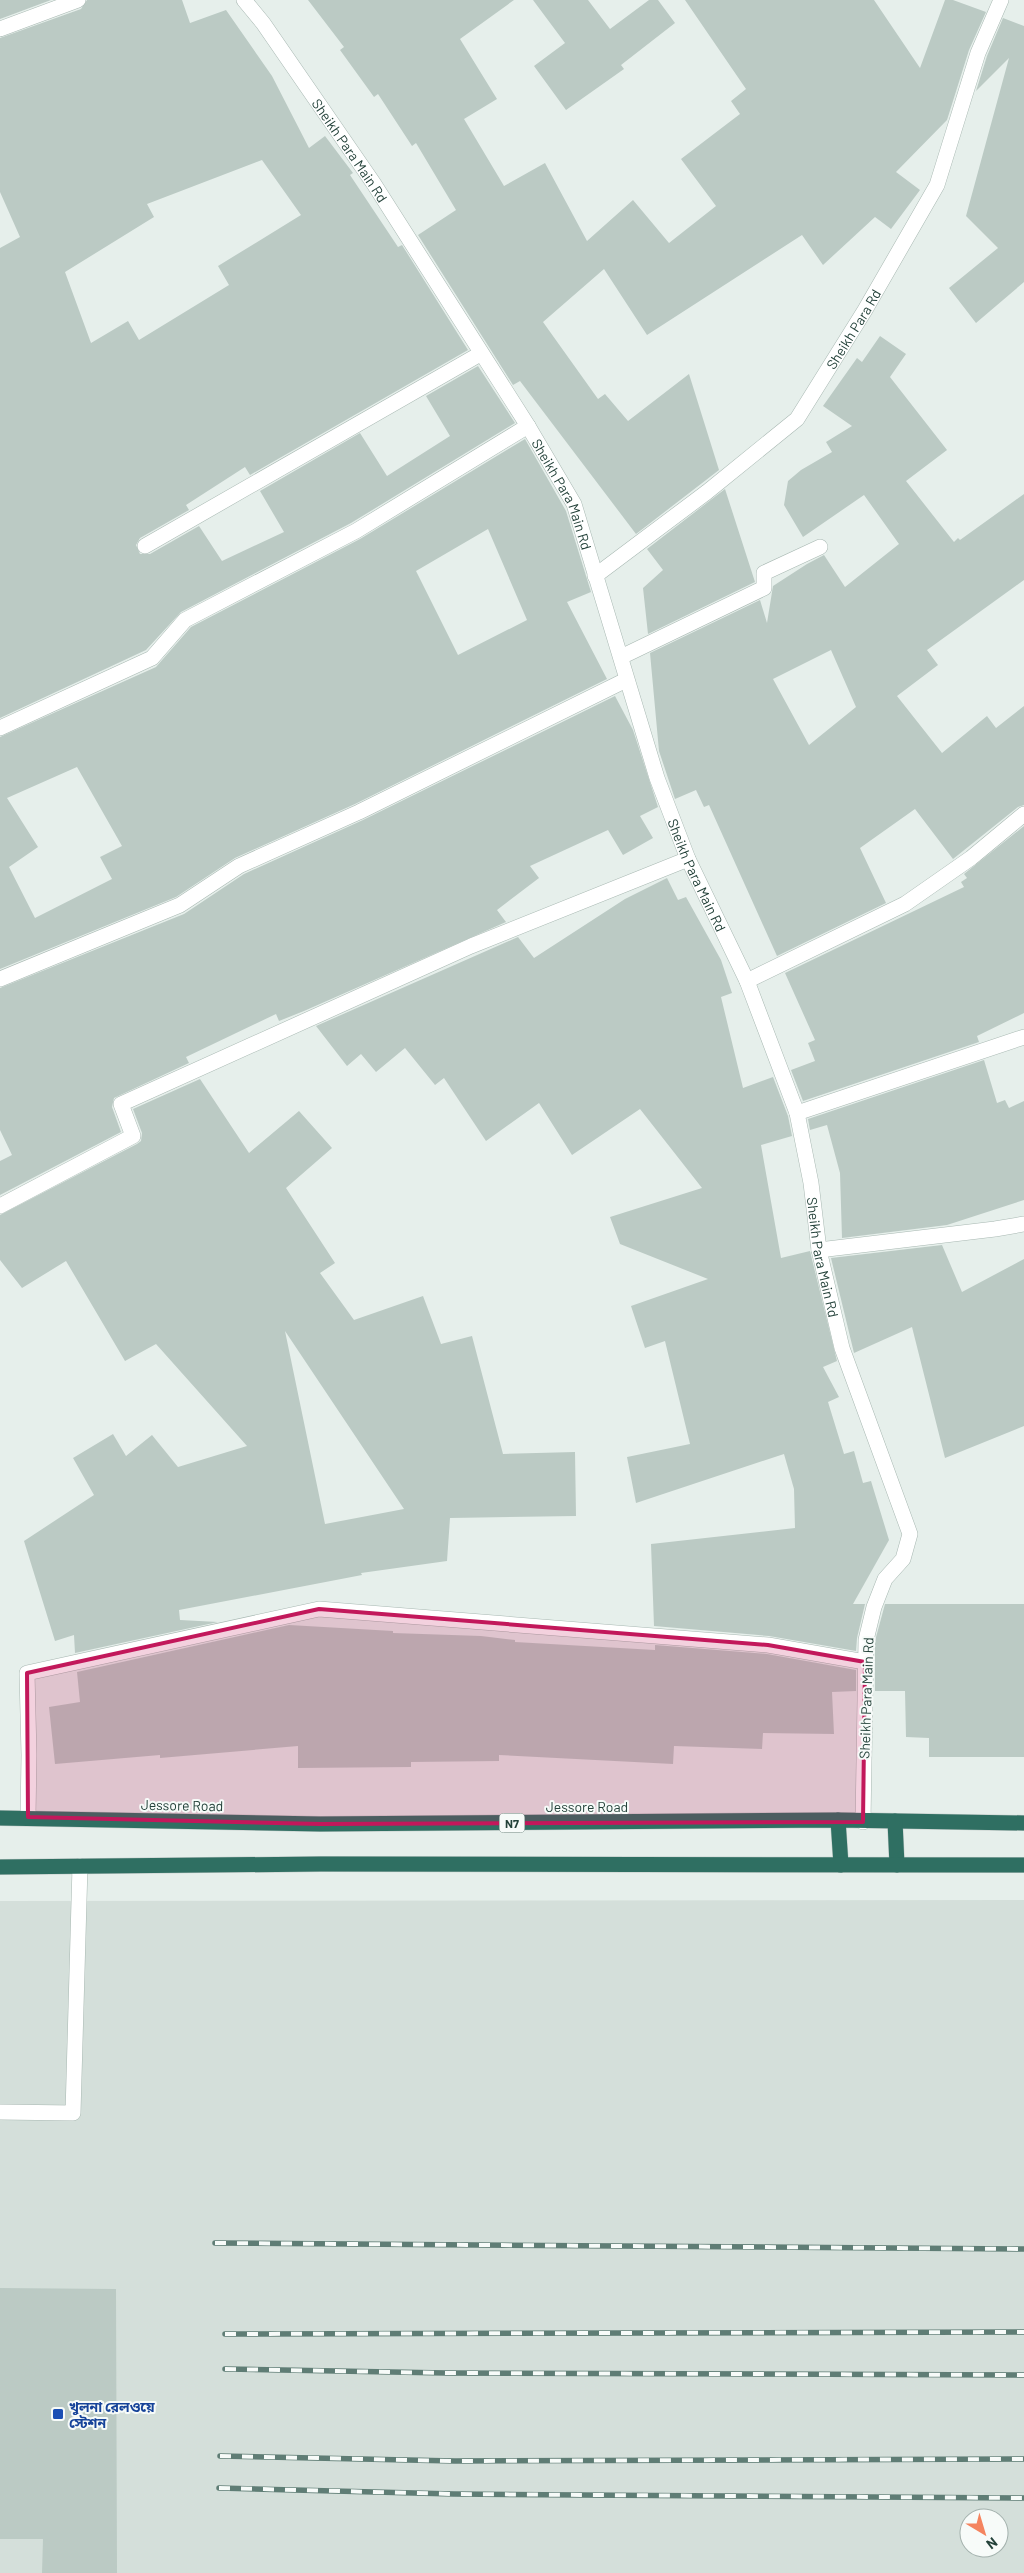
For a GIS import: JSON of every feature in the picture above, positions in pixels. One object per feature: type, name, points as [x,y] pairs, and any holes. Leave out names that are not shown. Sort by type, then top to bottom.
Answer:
[{"type":"highway","name":"Jessore Road","points":[[0,1818],[28,1817],[320,1824],[838,1820],[863,1822],[1024,1822]]},
{"type":"highway","points":[[838,1820],[841,1865]]},
{"type":"highway","points":[[895,1821],[897,1866]]},
{"type":"highway","points":[[0,1867],[311,1864],[1024,1866]]},
{"type":"street","points":[[0,29],[78,0]]},
{"type":"street","name":"Sheikh Para Main Rd","points":[[244,0],[263,23],[374,184],[480,354],[528,426],[574,504],[657,778],[688,859],[747,981],[797,1113],[812,1183],[819,1250],[842,1348],[910,1534],[903,1559],[885,1579],[874,1606],[866,1640],[863,1822]]},
{"type":"street","name":"Sheikh Para Rd","points":[[595,576],[707,492],[796,418],[864,310],[937,185],[978,52],[1001,0]]},
{"type":"street","points":[[145,546],[480,354]]},
{"type":"street","points":[[0,728],[152,658],[185,620],[356,531],[528,426]]},
{"type":"street","points":[[621,658],[764,588],[764,574],[820,547]]},
{"type":"street","points":[[0,979],[180,905],[239,866],[359,812],[626,680]]},
{"type":"street","points":[[747,981],[905,904],[971,858],[1024,814]]},
{"type":"street","points":[[0,1206],[134,1136],[121,1104],[471,946],[688,859]]},
{"type":"street","points":[[797,1113],[1024,1037]]},
{"type":"street","points":[[819,1250],[995,1230],[1024,1224]]},
{"type":"street","points":[[28,1817],[27,1673],[319,1609],[768,1645],[865,1662]]},
{"type":"street","points":[[0,2112],[74,2113],[80,1866]]},
{"type":"highlighted area","points":[[319,1609],[768,1645],[865,1662],[863,1822],[320,1824],[28,1817],[27,1673]]},
{"type":"shaded area","points":[[1024,1900],[1024,2573],[0,2573],[0,1901]]},
{"type":"building","points":[[0,0],[51,0],[0,19]]},
{"type":"building","points":[[87,0],[182,0],[190,23],[226,10],[272,76],[309,148],[325,136],[353,173],[350,175],[398,247],[402,245],[468,350],[250,475],[245,467],[186,505],[189,510],[140,538],[136,545],[140,554],[150,554],[199,526],[222,561],[284,532],[260,491],[360,433],[387,476],[450,436],[426,396],[478,366],[515,423],[351,523],[181,612],[146,650],[0,718],[0,248],[20,237],[0,192],[0,38],[81,9]],"holes":[[[262,160],[301,215],[218,266],[229,285],[139,340],[128,321],[91,343],[65,272],[154,217],[147,204]]]},
{"type":"building","points":[[308,0],[514,0],[460,39],[497,99],[464,119],[504,186],[545,163],[587,241],[633,200],[669,243],[716,206],[681,159],[740,114],[731,101],[746,89],[685,0],[874,0],[920,68],[945,0],[953,0],[986,12],[969,50],[947,120],[896,172],[920,190],[891,229],[875,217],[823,265],[802,235],[647,335],[604,269],[543,322],[598,399],[605,394],[628,421],[689,374],[719,470],[636,534],[520,381],[513,385],[418,235],[456,210],[416,143],[412,146],[378,94],[374,97],[340,50],[344,47]]},
{"type":"building","points":[[533,0],[588,0],[610,29],[649,0],[658,0],[675,23],[621,65],[624,69],[566,110],[534,66],[565,43]]},
{"type":"building","points":[[1003,18],[1024,26],[1024,282],[976,323],[949,288],[998,248],[966,216],[1009,58],[976,91],[987,56]]},
{"type":"building","points":[[880,336],[906,354],[890,377],[947,450],[906,481],[954,542],[958,538],[960,540],[1024,494],[1024,580],[927,650],[938,665],[897,696],[942,753],[987,716],[996,728],[1024,706],[1024,805],[1018,807],[953,859],[915,809],[860,848],[886,903],[777,956],[709,805],[704,807],[696,790],[675,799],[659,751],[650,653],[760,600],[767,623],[773,586],[824,555],[845,587],[899,544],[864,495],[803,537],[784,505],[788,481],[801,470],[832,452],[826,442],[852,426],[823,406],[857,358],[862,362]],"holes":[[[831,650],[856,707],[809,745],[773,679]]]},
{"type":"building","points":[[525,439],[566,511],[591,592],[567,602],[607,679],[355,804],[235,858],[176,897],[0,969],[0,737],[156,667],[191,627],[360,539]],"holes":[[[488,529],[527,620],[458,655],[416,571]],[[77,767],[122,846],[100,857],[112,879],[35,918],[9,867],[38,847],[7,798]]]},
{"type":"building","points":[[725,489],[755,582],[648,634],[643,588],[663,570],[647,549]]},
{"type":"building","points":[[615,696],[633,730],[658,807],[640,816],[653,838],[623,855],[608,830],[530,866],[539,878],[497,910],[506,922],[279,1021],[276,1014],[186,1057],[189,1063],[114,1098],[112,1107],[121,1132],[0,1195],[0,1161],[12,1155],[0,1130],[0,988],[184,914],[244,874],[363,820]]},
{"type":"building","points":[[1024,826],[1024,1013],[977,1036],[979,1042],[803,1101],[791,1070],[815,1061],[808,1043],[815,1040],[785,973],[964,887],[961,882],[967,878],[964,874]]},
{"type":"building","points":[[667,878],[678,900],[686,897],[721,960],[732,993],[721,997],[743,1088],[773,1077],[788,1116],[792,1136],[761,1145],[781,1258],[810,1251],[837,1361],[823,1367],[839,1397],[828,1402],[844,1454],[854,1451],[863,1483],[871,1481],[889,1540],[853,1604],[865,1604],[856,1651],[769,1636],[654,1626],[651,1544],[795,1528],[794,1489],[784,1454],[636,1503],[627,1457],[690,1444],[665,1341],[645,1348],[631,1306],[708,1279],[620,1244],[610,1217],[702,1188],[640,1109],[572,1155],[539,1103],[486,1141],[444,1078],[435,1085],[405,1048],[376,1072],[361,1054],[347,1066],[316,1026],[518,937],[534,958],[625,899]]},
{"type":"building","points":[[984,1060],[997,1103],[1005,1100],[1009,1108],[1024,1101],[1024,1200],[947,1225],[842,1238],[840,1173],[827,1125],[810,1130],[808,1119]]},
{"type":"building","points":[[200,1079],[249,1153],[299,1111],[332,1148],[286,1188],[335,1263],[320,1273],[354,1320],[423,1296],[441,1344],[472,1336],[503,1454],[575,1452],[576,1516],[450,1518],[447,1561],[361,1573],[362,1575],[179,1610],[180,1620],[218,1622],[75,1653],[74,1635],[55,1641],[24,1541],[94,1495],[73,1458],[113,1434],[126,1456],[152,1435],[178,1467],[247,1446],[156,1344],[125,1361],[66,1261],[22,1288],[0,1260],[0,1215],[141,1141],[142,1133],[133,1109]],"holes":[[[285,1331],[404,1509],[325,1524]]]},
{"type":"building","points":[[942,1245],[962,1292],[1024,1259],[1024,1426],[945,1458],[912,1327],[854,1353],[831,1258]]},
{"type":"building","points":[[885,1604],[1024,1604],[1024,1757],[929,1757],[929,1738],[906,1737],[905,1691],[875,1691],[875,1641]]},
{"type":"building","points":[[289,1625],[393,1631],[393,1633],[481,1636],[515,1640],[515,1642],[655,1650],[655,1645],[767,1654],[856,1670],[856,1691],[832,1692],[834,1734],[763,1733],[762,1749],[674,1746],[673,1764],[499,1755],[499,1761],[411,1762],[411,1767],[298,1768],[298,1746],[160,1758],[160,1755],[55,1764],[49,1707],[80,1702],[77,1672]]},
{"type":"building","name":"খুলনা রেলওয়ে স্টেশন","points":[[0,2288],[116,2289],[117,2573],[42,2573],[43,2539],[0,2539]]},
{"type":"railway","points":[[215,2243],[1024,2249]]},
{"type":"railway","points":[[225,2334],[1024,2332]]},
{"type":"railway","points":[[225,2369],[446,2373],[1024,2375]]},
{"type":"railway","points":[[220,2456],[455,2461],[1024,2459]]},
{"type":"railway","points":[[219,2488],[454,2494],[1024,2498]]},
{"type":"place","name":"খুলনা রেলওয়ে স্টেশন","points":[[58,2414]]}]
